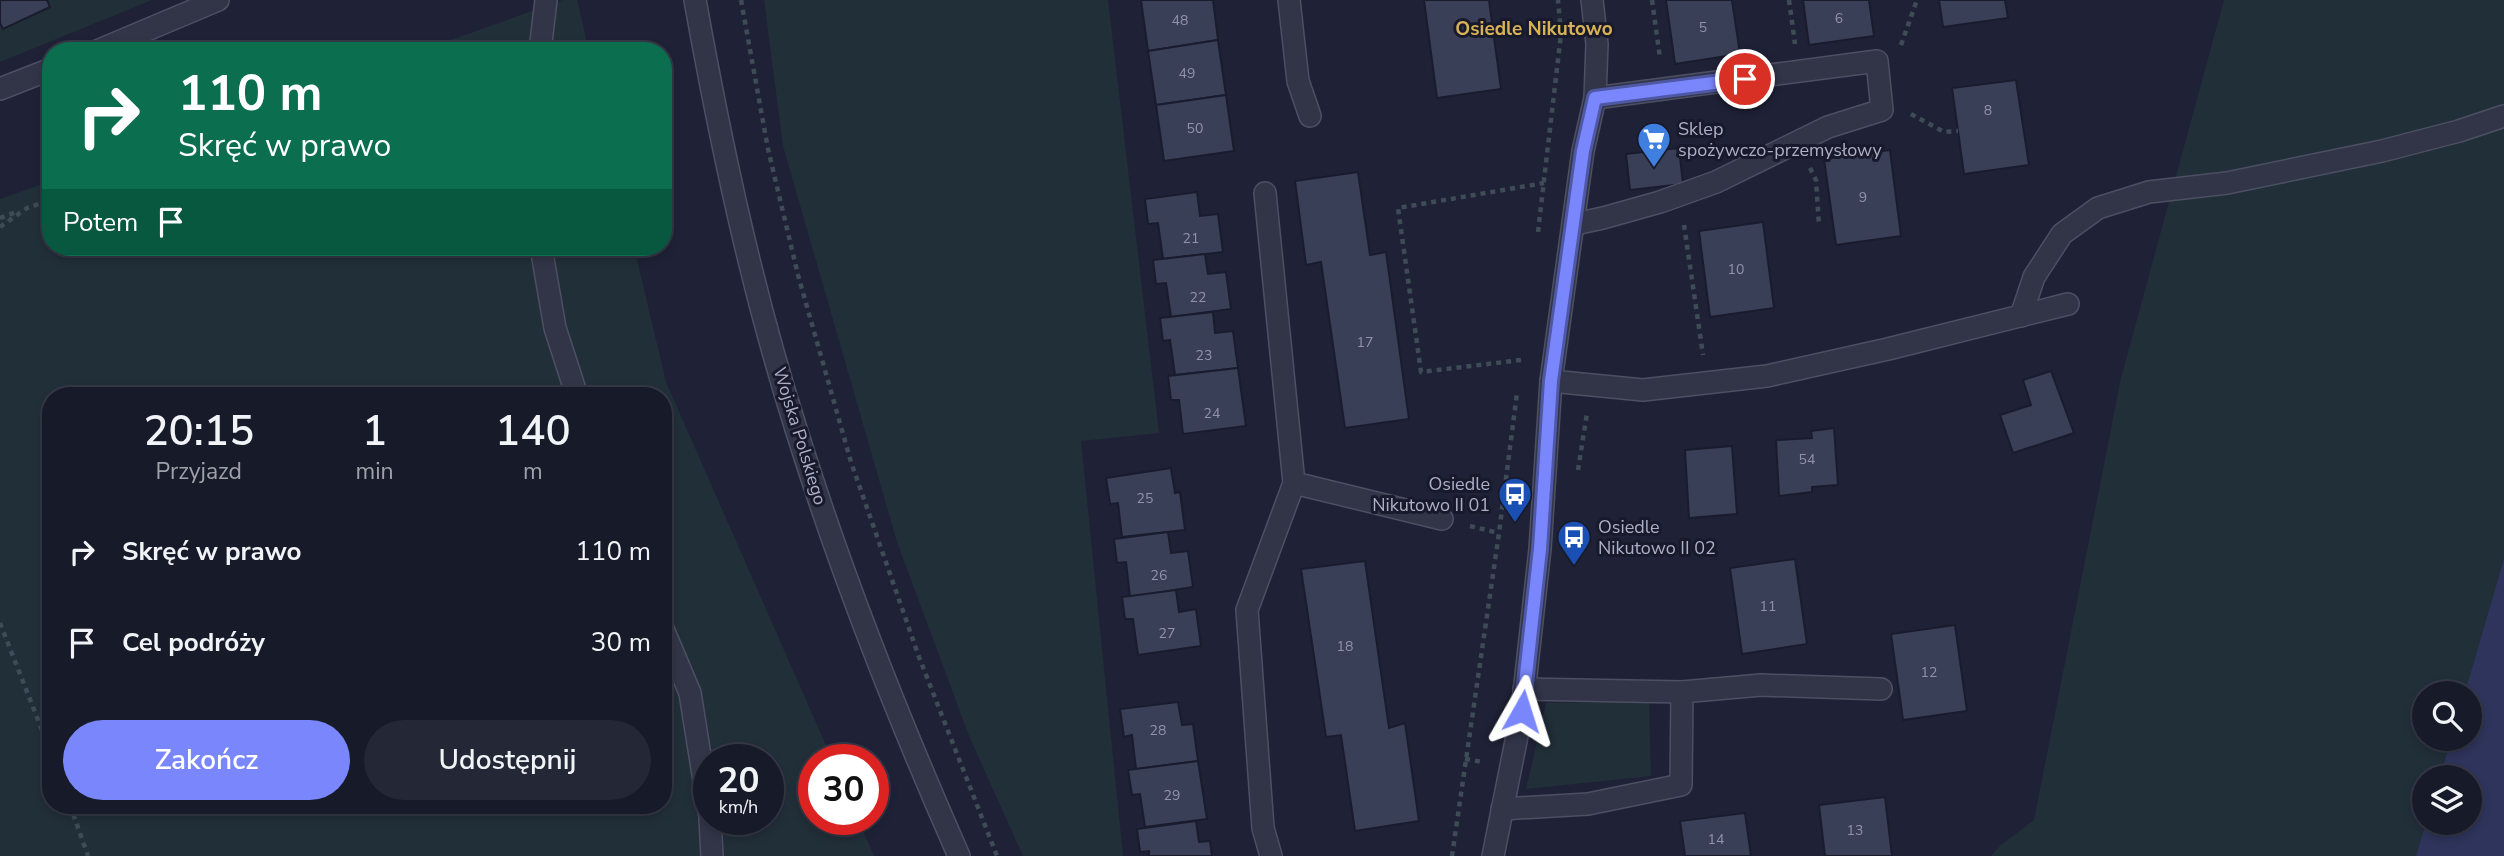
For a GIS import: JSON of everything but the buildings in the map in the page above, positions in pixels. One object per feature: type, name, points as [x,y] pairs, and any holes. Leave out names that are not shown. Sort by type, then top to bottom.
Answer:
[{"type":"street","points":[[118,42],[218,0]]},
{"type":"street","points":[[541,42],[546,0]]},
{"type":"street","name":"Wojska Polskiego","points":[[695,0],[721,135],[743,230],[796,430],[826,521],[892,695],[959,856]]},
{"type":"street","points":[[1289,0],[1298,81],[1310,116]]},
{"type":"street","points":[[1493,856],[1522,711],[1540,549],[1551,381],[1575,224],[1583,151],[1595,98],[1597,44],[1592,0]]},
{"type":"street","points":[[1575,224],[1603,218],[1716,182],[1828,127],[1882,110],[1877,61],[1595,98]]},
{"type":"street","points":[[0,89],[42,73]]},
{"type":"street","points":[[2021,316],[2034,277],[2062,234],[2098,208],[2148,192],[2227,183],[2382,151],[2504,116]]},
{"type":"street","points":[[1265,192],[1294,483],[1247,610],[1263,828],[1271,856]]},
{"type":"street","points":[[543,256],[555,328],[574,387]]},
{"type":"street","points":[[1551,381],[1643,390],[1767,376],[2068,303]]},
{"type":"street","points":[[1294,483],[1441,519]]},
{"type":"street","points":[[672,650],[690,693],[698,744]]},
{"type":"street","points":[[1524,689],[1682,692],[1761,685],[1881,689]]},
{"type":"street","points":[[1502,809],[1588,804],[1681,785],[1682,692]]},
{"type":"street","points":[[711,835],[712,856]]},
{"type":"path","points":[[741,0],[768,149],[798,275],[850,462],[919,657],[997,856]]},
{"type":"path","points":[[1538,233],[1561,34],[1558,0]]},
{"type":"path","points":[[1652,0],[1664,90]]},
{"type":"path","points":[[1789,0],[1799,72]]},
{"type":"path","points":[[1877,61],[1899,50],[1917,0]]},
{"type":"path","points":[[1882,110],[1906,111],[1944,132],[1958,131]]},
{"type":"path","points":[[1799,142],[1816,180],[1819,226]]},
{"type":"path","points":[[1521,360],[1421,372],[1398,208],[1544,183]]},
{"type":"path","points":[[1679,195],[1706,383]]},
{"type":"path","points":[[0,218],[42,203]]},
{"type":"path","points":[[0,227],[27,208]]},
{"type":"path","points":[[1519,373],[1523,347]]},
{"type":"path","points":[[1452,856],[1518,387]]},
{"type":"path","points":[[0,623],[42,730]]},
{"type":"path","points":[[73,814],[88,856]]},
{"type":"shaded area","points":[[0,0],[152,0],[49,42],[42,42],[42,45],[0,62]]},
{"type":"shaded area","points":[[563,0],[577,0],[587,42],[445,42]]},
{"type":"shaded area","points":[[764,0],[1108,0],[1159,433],[1081,441],[1123,856],[1023,856],[969,736],[897,542],[783,146]]},
{"type":"shaded area","points":[[2224,0],[2504,0],[2504,557],[2469,681],[2412,681],[2412,751],[2450,751],[2445,765],[2412,765],[2412,835],[2426,835],[2420,856],[1991,856],[2034,820],[2121,378]]},
{"type":"shaded area","points":[[42,184],[42,256],[636,256],[668,387],[42,387],[42,814],[672,814],[672,396],[825,744],[798,744],[798,835],[865,835],[874,856],[0,856],[0,199]]},
{"type":"shaded area","points":[[1649,701],[1651,776],[1526,789],[1546,703]]},
{"type":"water","points":[[2504,558],[2504,856],[2416,856],[2422,835],[2482,835],[2482,765],[2443,765],[2448,751],[2482,751],[2482,681],[2468,681]]},
{"type":"place","name":"Sklep spożywczo-przemysłowy","points":[[1654,169]]},
{"type":"place","name":"Osiedle Nikutowo II 01","points":[[1515,524]]},
{"type":"place","name":"Osiedle Nikutowo II 02","points":[[1574,567]]},
{"type":"district","name":"Osiedle Nikutowo","points":[[1534,28]]},
{"type":"route","points":[[1522,711],[1540,549],[1551,381],[1575,224],[1583,151],[1595,98],[1745,79]]}]
